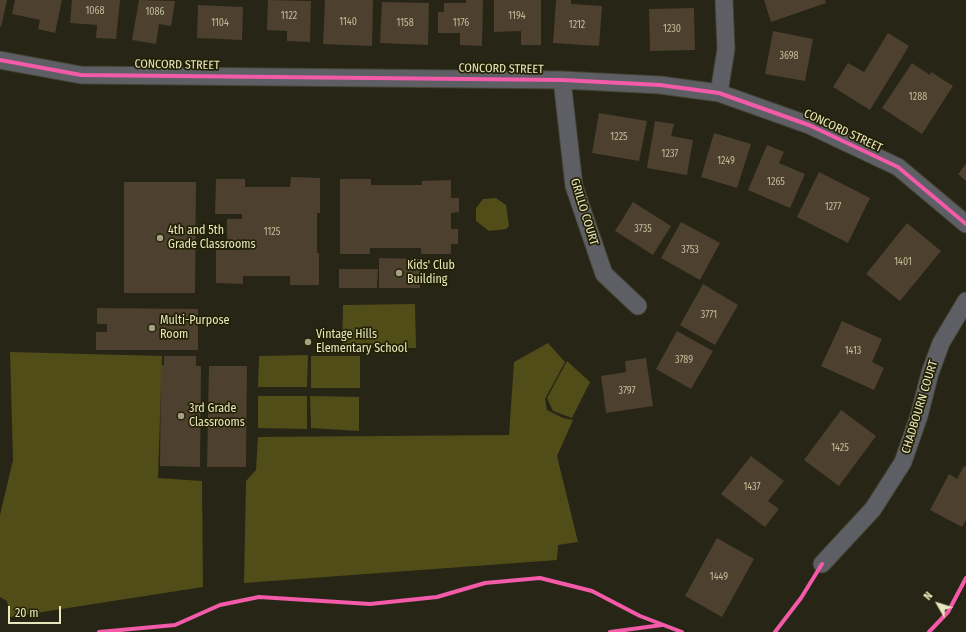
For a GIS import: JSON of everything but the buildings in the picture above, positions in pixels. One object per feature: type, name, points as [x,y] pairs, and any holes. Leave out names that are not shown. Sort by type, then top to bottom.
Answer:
[{"type":"street","points":[[719,93],[726,49],[724,0]]},
{"type":"street","name":"CONCORD STREET","points":[[0,60],[81,74],[562,80],[660,84],[719,93],[809,125],[898,167],[966,224]]},
{"type":"street","name":"GRILLO COURT","points":[[562,80],[574,186],[604,274],[638,306]]},
{"type":"street","name":"CHADBOURN COURT","points":[[822,564],[873,509],[903,462],[919,416],[930,373],[941,342],[966,302]]},
{"type":"shaded area","points":[[496,198],[506,205],[509,226],[506,229],[489,231],[476,221],[476,208],[483,199]]},
{"type":"shaded area","points":[[415,304],[416,348],[342,348],[343,305]]},
{"type":"shaded area","points":[[548,343],[565,362],[545,399],[547,410],[563,418],[573,420],[557,456],[578,542],[558,545],[557,560],[244,583],[246,481],[256,470],[258,437],[509,435],[514,362]]},
{"type":"shaded area","points":[[10,352],[162,356],[158,478],[202,481],[203,587],[10,617],[7,601],[0,597],[0,515],[13,460]]},
{"type":"shaded area","points":[[308,355],[307,387],[258,387],[259,356]]},
{"type":"shaded area","points":[[311,356],[360,356],[360,388],[311,388]]},
{"type":"shaded area","points":[[567,361],[590,382],[572,418],[553,411],[547,398]]},
{"type":"shaded area","points":[[258,396],[307,396],[307,429],[258,428]]},
{"type":"shaded area","points":[[310,396],[359,397],[359,431],[311,428]]},
{"type":"cycle path","points":[[0,60],[81,75],[562,80],[660,85],[719,93],[809,125],[898,167],[966,224]]},
{"type":"cycle path","points":[[775,632],[801,598],[822,564]]},
{"type":"cycle path","points":[[99,632],[175,625],[220,605],[259,597],[370,604],[437,597],[485,583],[540,578],[592,591],[640,616],[682,632]]},
{"type":"cycle path","points":[[929,632],[948,612],[966,578]]},
{"type":"cycle path","points":[[610,632],[662,625]]},
{"type":"place","name":"4th and 5th Grade Classrooms","points":[[160,238]]},
{"type":"place","name":"Kids' Club Building","points":[[399,273]]},
{"type":"place","name":"Multi-Purpose Room","points":[[152,328]]},
{"type":"place","name":"Vintage Hills Elementary School","points":[[308,342]]},
{"type":"place","name":"3rd Grade Classrooms","points":[[181,416]]}]
